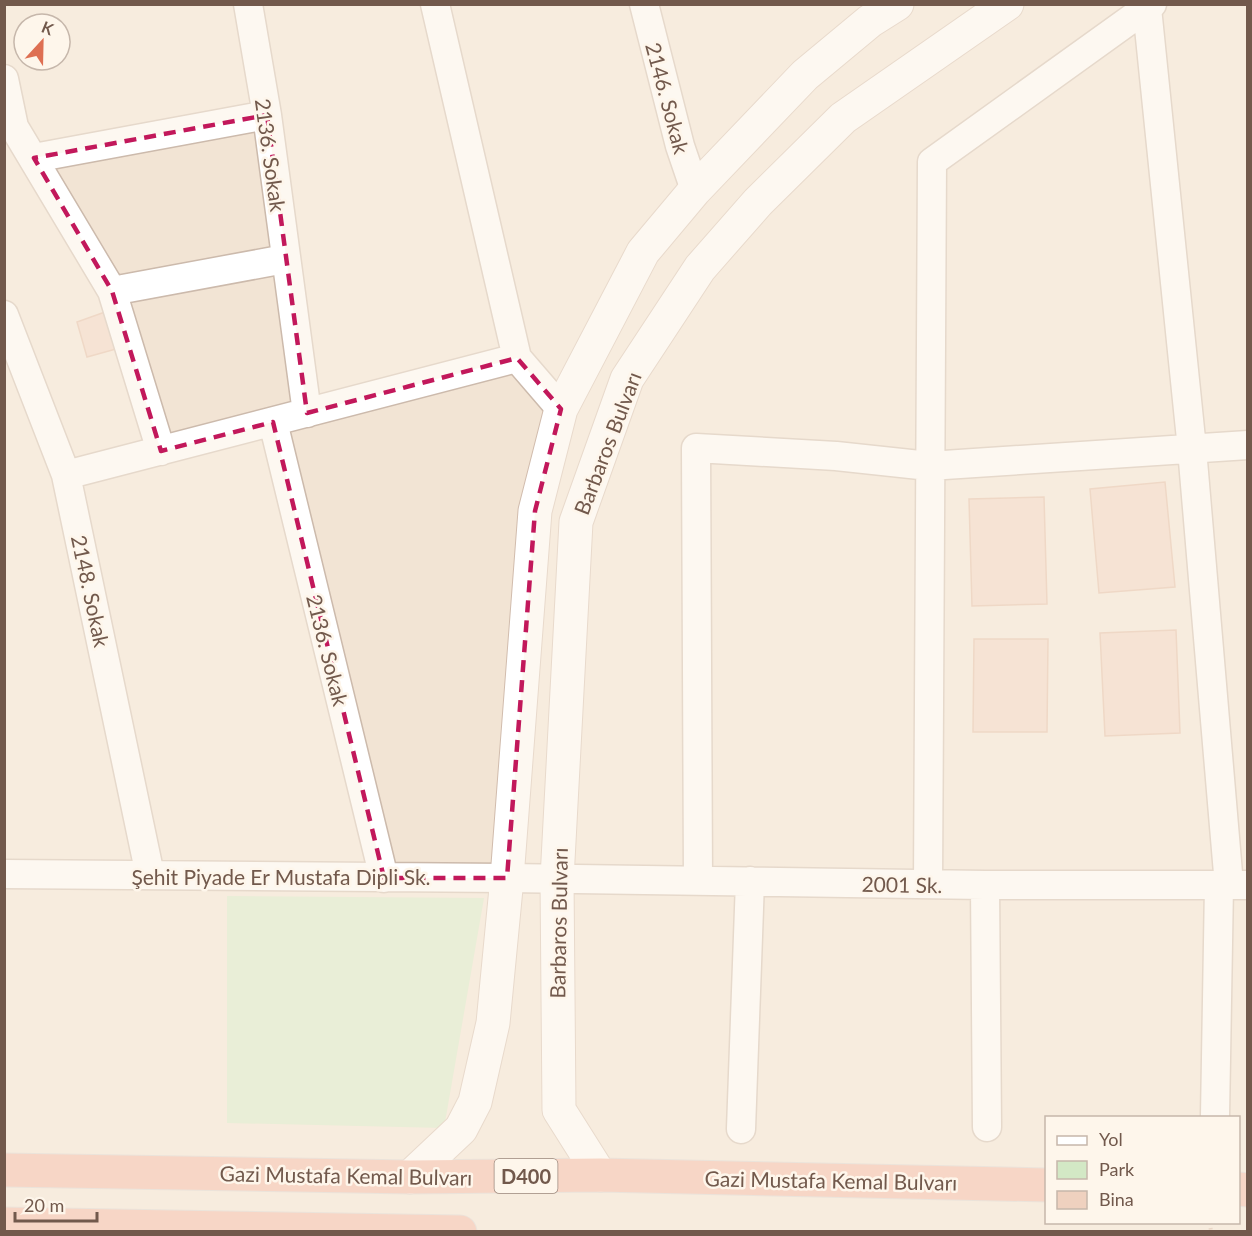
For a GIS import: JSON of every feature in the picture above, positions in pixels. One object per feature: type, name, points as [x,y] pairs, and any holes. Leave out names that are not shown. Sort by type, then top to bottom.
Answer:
[{"type":"highway","name":"Gazi Mustafa Kemal Bulvarı","points":[[4,1170],[410,1177],[600,1175],[1045,1185]]},
{"type":"highway","points":[[4,1224],[54,1228],[460,1232]]},
{"type":"street","name":"2136. Sokak","points":[[248,4],[267,115],[307,414]]},
{"type":"street","points":[[435,4],[516,358],[561,409]]},
{"type":"street","name":"2146. Sokak","points":[[644,4],[680,147],[695,190]]},
{"type":"street","name":"Barbaros Bulvarı","points":[[600,1175],[558,1110],[557,879],[576,522],[627,379],[700,268],[758,202],[843,118],[1007,4]]},
{"type":"street","points":[[1150,6],[1232,885],[1215,1116]]},
{"type":"street","points":[[928,884],[932,162],[1150,6]]},
{"type":"street","points":[[410,1177],[461,1129],[475,1102],[493,1023],[507,878],[535,511],[561,409],[643,252],[695,190],[805,75],[878,10]]},
{"type":"street","points":[[4,78],[14,127],[112,291],[161,451]]},
{"type":"street","points":[[34,158],[267,115]]},
{"type":"street","points":[[112,291],[285,259]]},
{"type":"street","name":"2148. Sokak","points":[[4,315],[66,475],[150,875]]},
{"type":"street","points":[[66,475],[516,358]]},
{"type":"street","name":"2136. Sokak","points":[[273,422],[384,878]]},
{"type":"street","points":[[698,880],[696,448],[836,456],[929,466],[1248,445]]},
{"type":"street","name":"Şehit Piyade Er Mustafa Dipli Sk.","points":[[4,874],[557,879]]},
{"type":"street","name":"2001 Sk.","points":[[557,879],[985,885],[1232,885]]},
{"type":"street","points":[[741,1129],[750,881]]},
{"type":"street","points":[[985,885],[987,1127]]},
{"type":"highlighted area","points":[[267,115],[307,413],[517,358],[561,409],[535,511],[507,878],[384,878],[273,422],[161,451],[112,291],[34,158]]},
{"type":"shaded area","points":[[5,5],[1247,5],[1247,1231],[5,1231]]},
{"type":"green space","points":[[227,896],[484,898],[444,1128],[227,1123]]},
{"type":"building","points":[[105,312],[116,349],[87,357],[77,322]]},
{"type":"building","points":[[1165,482],[1175,587],[1099,593],[1090,489]]},
{"type":"building","points":[[1044,497],[1047,604],[972,606],[969,499]]},
{"type":"building","points":[[1176,630],[1180,733],[1105,736],[1100,633]]},
{"type":"building","points":[[974,639],[1048,639],[1047,732],[973,732]]}]
